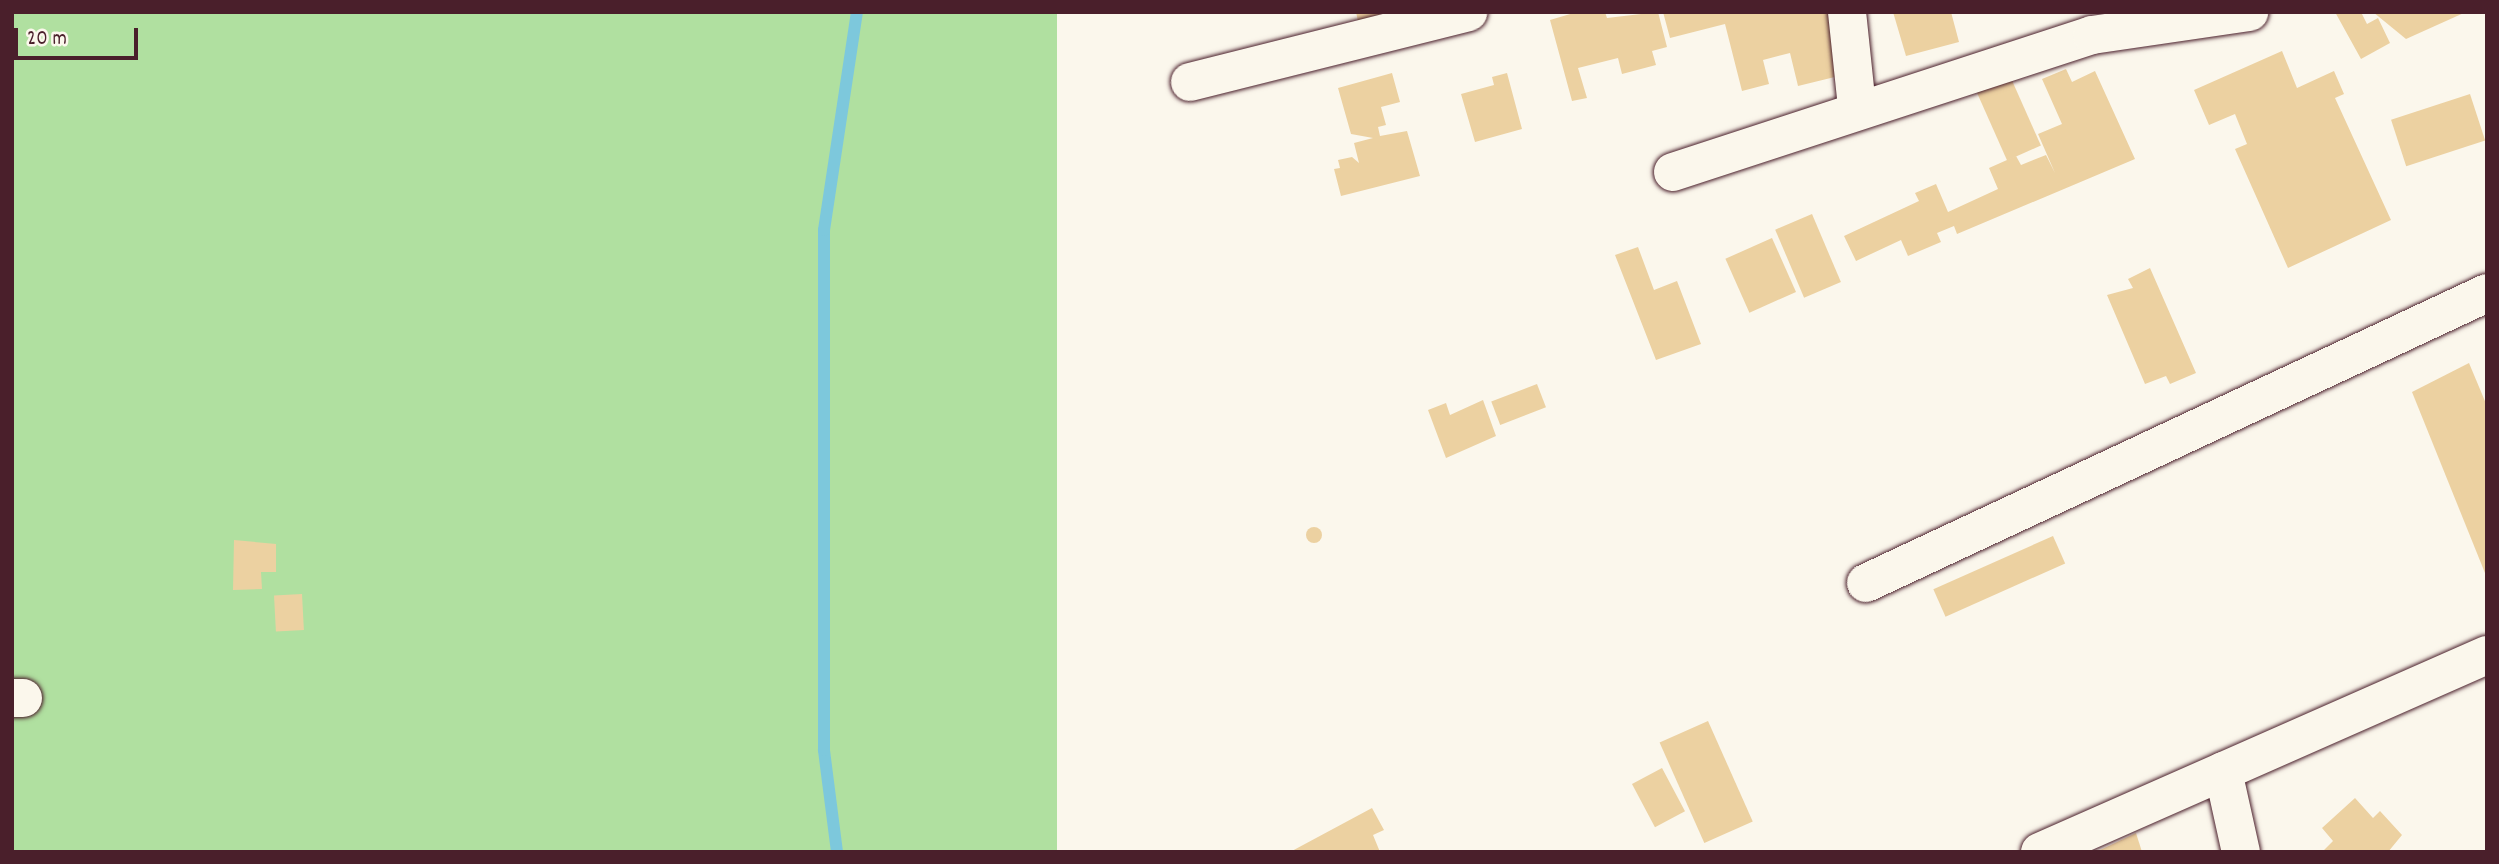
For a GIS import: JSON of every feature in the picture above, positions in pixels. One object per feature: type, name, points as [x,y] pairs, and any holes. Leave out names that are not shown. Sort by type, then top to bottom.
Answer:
[{"type":"street","points":[[1190,82],[1468,12]]},
{"type":"street","points":[[1847,12],[1857,107]]},
{"type":"street","points":[[1673,172],[1857,107],[2092,35],[2249,12]]},
{"type":"street","points":[[1866,583],[2487,293]]},
{"type":"street","points":[[2040,852],[2223,771],[2481,667]]},
{"type":"street","points":[[2223,771],[2241,852]]},
{"type":"green space","points":[[12,12],[1057,12],[1057,852],[12,852]]},
{"type":"building","points":[[1356,12],[1409,12],[1359,26]]},
{"type":"building","points":[[1577,12],[1605,12],[1607,18],[1658,12],[1667,47],[1652,51],[1656,65],[1622,74],[1618,58],[1578,68],[1587,98],[1572,101],[1550,20]]},
{"type":"building","points":[[1663,12],[1841,12],[1847,74],[1798,86],[1790,53],[1763,60],[1769,84],[1742,91],[1725,24],[1670,38]]},
{"type":"building","points":[[1893,12],[1951,12],[1959,42],[1906,56]]},
{"type":"building","points":[[2335,12],[2361,12],[2367,24],[2378,18],[2390,43],[2361,59]]},
{"type":"building","points":[[2373,12],[2466,12],[2406,39]]},
{"type":"building","points":[[2282,51],[2297,88],[2334,71],[2344,94],[2335,98],[2391,220],[2288,268],[2235,149],[2247,144],[2235,114],[2209,125],[2194,90]]},
{"type":"building","points":[[2066,69],[2072,82],[2095,71],[2135,159],[1957,234],[1954,226],[1937,233],[1941,242],[1908,256],[1901,240],[1856,261],[1844,236],[1919,201],[1915,193],[1936,184],[1948,212],[1998,189],[1989,168],[2016,156],[2021,165],[2046,155],[2055,173],[2038,134],[2062,124],[2042,79]]},
{"type":"building","points":[[1392,73],[1400,102],[1381,107],[1386,125],[1378,127],[1380,136],[1407,131],[1420,176],[1341,196],[1334,169],[1340,168],[1338,160],[1352,157],[1359,163],[1354,143],[1373,138],[1351,134],[1338,88]]},
{"type":"building","points":[[1507,73],[1522,129],[1475,142],[1461,94],[1494,85],[1492,77]]},
{"type":"building","points":[[2010,76],[2041,145],[2007,160],[1976,91]]},
{"type":"building","points":[[2470,94],[2485,141],[2406,166],[2391,120]]},
{"type":"building","points":[[1812,214],[1841,282],[1804,298],[1775,230]]},
{"type":"building","points":[[1772,238],[1796,292],[1749,313],[1725,259]]},
{"type":"building","points":[[1638,247],[1654,290],[1677,281],[1701,344],[1656,360],[1615,255]]},
{"type":"building","points":[[2150,268],[2196,373],[2170,384],[2166,376],[2145,384],[2107,295],[2133,288],[2128,279]]},
{"type":"building","points":[[2469,363],[2487,406],[2487,578],[2412,392]]},
{"type":"building","points":[[1537,384],[1546,407],[1500,425],[1491,402]]},
{"type":"building","points":[[1483,400],[1496,436],[1446,458],[1428,410],[1446,403],[1450,415]]},
{"type":"building","points":[[1311,527],[1317,527],[1322,535],[1320,541],[1311,543],[1306,538],[1306,532]]},
{"type":"building","points":[[2053,536],[2065,563],[1946,617],[1933,589]]},
{"type":"building","points":[[234,540],[276,544],[276,572],[261,572],[262,589],[233,590]]},
{"type":"building","points":[[302,594],[304,630],[276,631],[274,595]]},
{"type":"building","points":[[1708,721],[1753,821],[1704,843],[1660,743]]},
{"type":"building","points":[[1662,768],[1685,811],[1655,827],[1632,784]]},
{"type":"building","points":[[2355,798],[2373,818],[2380,811],[2402,835],[2388,852],[2322,852],[2333,841],[2322,828]]},
{"type":"building","points":[[1372,808],[1384,830],[1373,835],[1380,852],[1290,852]]},
{"type":"building","points":[[2136,833],[2142,852],[2096,852]]},
{"type":"waterway","points":[[837,852],[824,750],[824,230],[857,12]]}]
